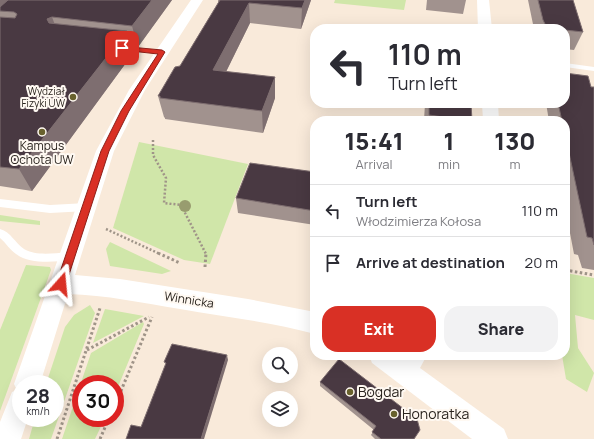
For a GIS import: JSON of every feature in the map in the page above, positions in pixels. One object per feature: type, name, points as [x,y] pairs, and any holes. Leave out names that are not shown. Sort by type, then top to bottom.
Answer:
[{"type":"street","points":[[30,375],[105,151],[137,90],[197,0]]},
{"type":"street","points":[[483,0],[485,24]]},
{"type":"street","name":"Winnicka","points":[[61,284],[85,284],[292,317],[310,322]]},
{"type":"street","points":[[399,360],[410,363],[494,439]]},
{"type":"street","points":[[7,439],[12,425]]},
{"type":"lane","points":[[122,48],[162,52]]},
{"type":"lane","points":[[570,66],[594,69]]},
{"type":"lane","points":[[0,203],[50,209],[87,206]]},
{"type":"lane","points":[[0,233],[7,237],[19,251],[26,256],[70,257]]},
{"type":"path","points":[[153,140],[153,155],[166,178],[164,203],[181,205],[206,253],[205,267]]},
{"type":"path","points":[[106,229],[180,263]]},
{"type":"path","points":[[570,271],[594,274]]},
{"type":"path","points":[[57,439],[101,305],[98,302]]},
{"type":"path","points":[[87,350],[153,315],[124,384]]},
{"type":"path","points":[[100,439],[105,427]]},
{"type":"green space","points":[[335,0],[406,0],[404,10],[334,3]]},
{"type":"green space","points":[[139,142],[248,164],[210,264],[184,260],[113,228]]},
{"type":"green space","points":[[0,215],[40,221],[40,225],[0,221]]},
{"type":"green space","points":[[110,242],[171,271],[162,274],[110,266],[106,249]]},
{"type":"green space","points":[[26,265],[50,267],[51,270],[0,411],[0,330]]},
{"type":"green space","points":[[570,274],[594,278],[594,320],[575,315],[578,348],[594,373],[587,392],[566,379],[563,360],[570,360]]},
{"type":"green space","points":[[90,305],[95,313],[73,375],[72,375],[64,402],[64,375],[49,375],[65,327],[74,315]]},
{"type":"green space","points":[[105,309],[144,316],[93,343]]},
{"type":"green space","points":[[143,322],[144,324],[123,375],[84,375],[91,353]]},
{"type":"green space","points":[[72,409],[72,427],[101,427],[95,439],[62,439]]},
{"type":"green space","points":[[32,427],[55,427],[51,439],[29,439]]},
{"type":"building","name":"Kampus Ochota UW","points":[[8,0],[152,0],[132,26],[52,17],[47,19],[49,23],[127,31],[19,169],[0,167],[0,17],[15,18],[17,14],[14,12],[0,11],[0,7]]},
{"type":"building","points":[[220,0],[305,0],[302,8],[249,3],[213,70],[275,77],[262,111],[160,98],[160,96],[158,96],[175,67],[180,66]]},
{"type":"building","points":[[538,0],[573,0],[583,32],[570,31],[570,24],[545,24]]},
{"type":"building","points":[[570,74],[588,76],[591,87],[594,87],[594,245],[592,238],[587,237],[570,157],[570,116],[561,116],[559,108],[570,108]]},
{"type":"building","points":[[429,108],[471,108],[472,116],[429,115]]},
{"type":"building","points":[[250,163],[310,171],[310,210],[236,198]]},
{"type":"building","points":[[172,344],[227,355],[201,439],[126,439],[131,425],[141,427]]},
{"type":"building","points":[[338,360],[340,360],[417,419],[420,430],[414,439],[381,439],[372,432],[376,426],[320,382]]},
{"type":"place","name":"Wydział Fizyki UW","points":[[73,97]]},
{"type":"place","name":"Kampus Ochota UW","points":[[42,132]]},
{"type":"place","name":"Bogdar","points":[[350,392]]},
{"type":"place","name":"Honoratka","points":[[394,414]]},
{"type":"route","points":[[61,284],[105,151],[137,90],[162,52],[122,48]]}]
